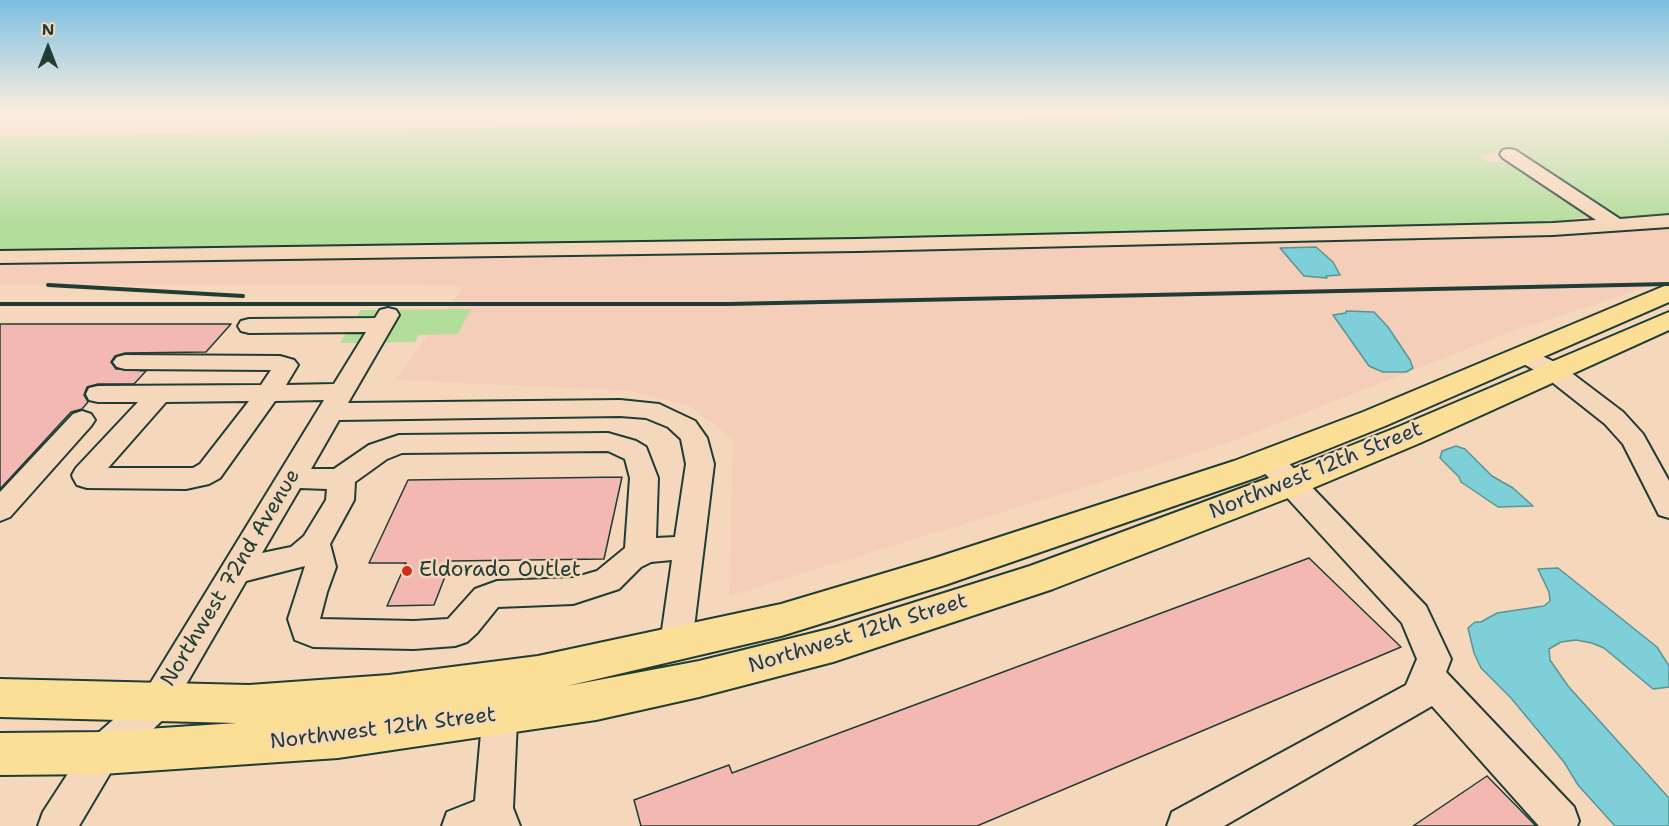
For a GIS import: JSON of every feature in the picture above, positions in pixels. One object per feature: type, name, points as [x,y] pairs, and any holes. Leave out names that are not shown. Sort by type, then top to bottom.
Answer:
[{"type":"main road","name":"Northwest 12th Street","points":[[0,698],[249,704],[389,694],[501,697],[619,696],[699,679],[833,645],[1040,578],[1279,472],[1374,419],[1669,292]]},
{"type":"main road","name":"Northwest 12th Street","points":[[0,754],[102,753],[338,736],[501,697],[538,674],[781,620],[1409,435],[1669,320]]},
{"type":"street","points":[[1509,154],[1618,226]]},
{"type":"street","points":[[0,257],[857,245],[1618,226],[1669,220]]},
{"type":"street","name":"Northwest 72nd Avenue","points":[[57,826],[102,753],[157,703],[385,320],[298,326]]},
{"type":"street","points":[[249,326],[298,326]]},
{"type":"street","points":[[270,363],[298,326]]},
{"type":"street","points":[[1523,354],[1552,370],[1614,418],[1634,440],[1669,508]]},
{"type":"street","points":[[125,362],[285,365],[268,393],[210,471],[199,477],[87,478],[86,475],[159,393]]},
{"type":"street","points":[[98,393],[268,393],[337,402],[620,408],[650,410],[664,415],[686,427],[694,438],[700,464],[676,644]]},
{"type":"street","points":[[0,510],[82,420]]},
{"type":"street","points":[[291,478],[339,479],[378,452],[399,444],[609,442],[627,447],[637,454],[644,478],[640,554]]},
{"type":"street","points":[[1186,826],[1419,696],[1434,659],[1415,615],[1279,472]]},
{"type":"street","points":[[235,572],[300,556],[315,544],[340,500],[342,484],[339,479]]},
{"type":"street","points":[[315,544],[321,567],[304,619],[306,630],[324,633],[414,635],[455,632],[466,624],[486,598],[497,594],[573,591],[608,580],[630,559],[640,554],[652,550],[689,548]]},
{"type":"street","points":[[1427,676],[1560,821]]},
{"type":"street","points":[[486,822],[494,808],[501,697]]},
{"type":"shaded area","points":[[0,151],[1669,151],[1669,280],[1510,332],[1228,443],[729,596],[733,439],[691,407],[632,391],[395,380],[464,286],[0,285]]},
{"type":"green space","points":[[0,151],[1669,151],[1669,215],[1617,220],[1508,151],[1479,156],[1487,162],[1508,162],[1518,169],[1523,169],[1533,178],[1596,215],[1571,219],[1584,223],[706,243],[0,253]]},
{"type":"green space","points":[[471,309],[458,334],[419,335],[415,342],[340,343],[361,310]]},
{"type":"water","points":[[1316,247],[1333,262],[1340,275],[1326,276],[1327,278],[1304,276],[1280,248]]},
{"type":"water","points":[[1346,311],[1374,312],[1388,327],[1413,368],[1406,372],[1383,372],[1369,366],[1333,315],[1346,313]]},
{"type":"water","points":[[1456,446],[1465,449],[1492,476],[1513,488],[1533,506],[1498,507],[1461,482],[1440,458],[1442,451]]},
{"type":"water","points":[[1558,568],[1657,647],[1669,666],[1669,687],[1653,689],[1604,648],[1592,643],[1576,640],[1561,642],[1549,649],[1550,660],[1568,686],[1669,798],[1669,826],[1615,826],[1578,785],[1564,762],[1511,698],[1481,668],[1474,653],[1468,628],[1475,622],[1481,622],[1497,613],[1544,606],[1550,601],[1549,592],[1538,569]]},
{"type":"building","points":[[0,324],[231,324],[206,352],[125,353],[115,356],[111,362],[116,369],[146,371],[134,384],[98,384],[87,387],[84,395],[88,402],[82,409],[71,412],[0,489]]},
{"type":"building","points":[[622,477],[604,559],[451,561],[434,605],[387,606],[406,563],[369,563],[408,480]]},
{"type":"building","points":[[1309,558],[1401,647],[977,826],[641,826],[634,800],[729,765],[732,773]]},
{"type":"building","points":[[1487,776],[1536,826],[1413,826]]},
{"type":"railway","points":[[0,304],[729,304],[1669,284]]},
{"type":"railway","points":[[48,285],[243,296]]},
{"type":"place","name":"Eldorado Outlet","points":[[407,571]]}]
